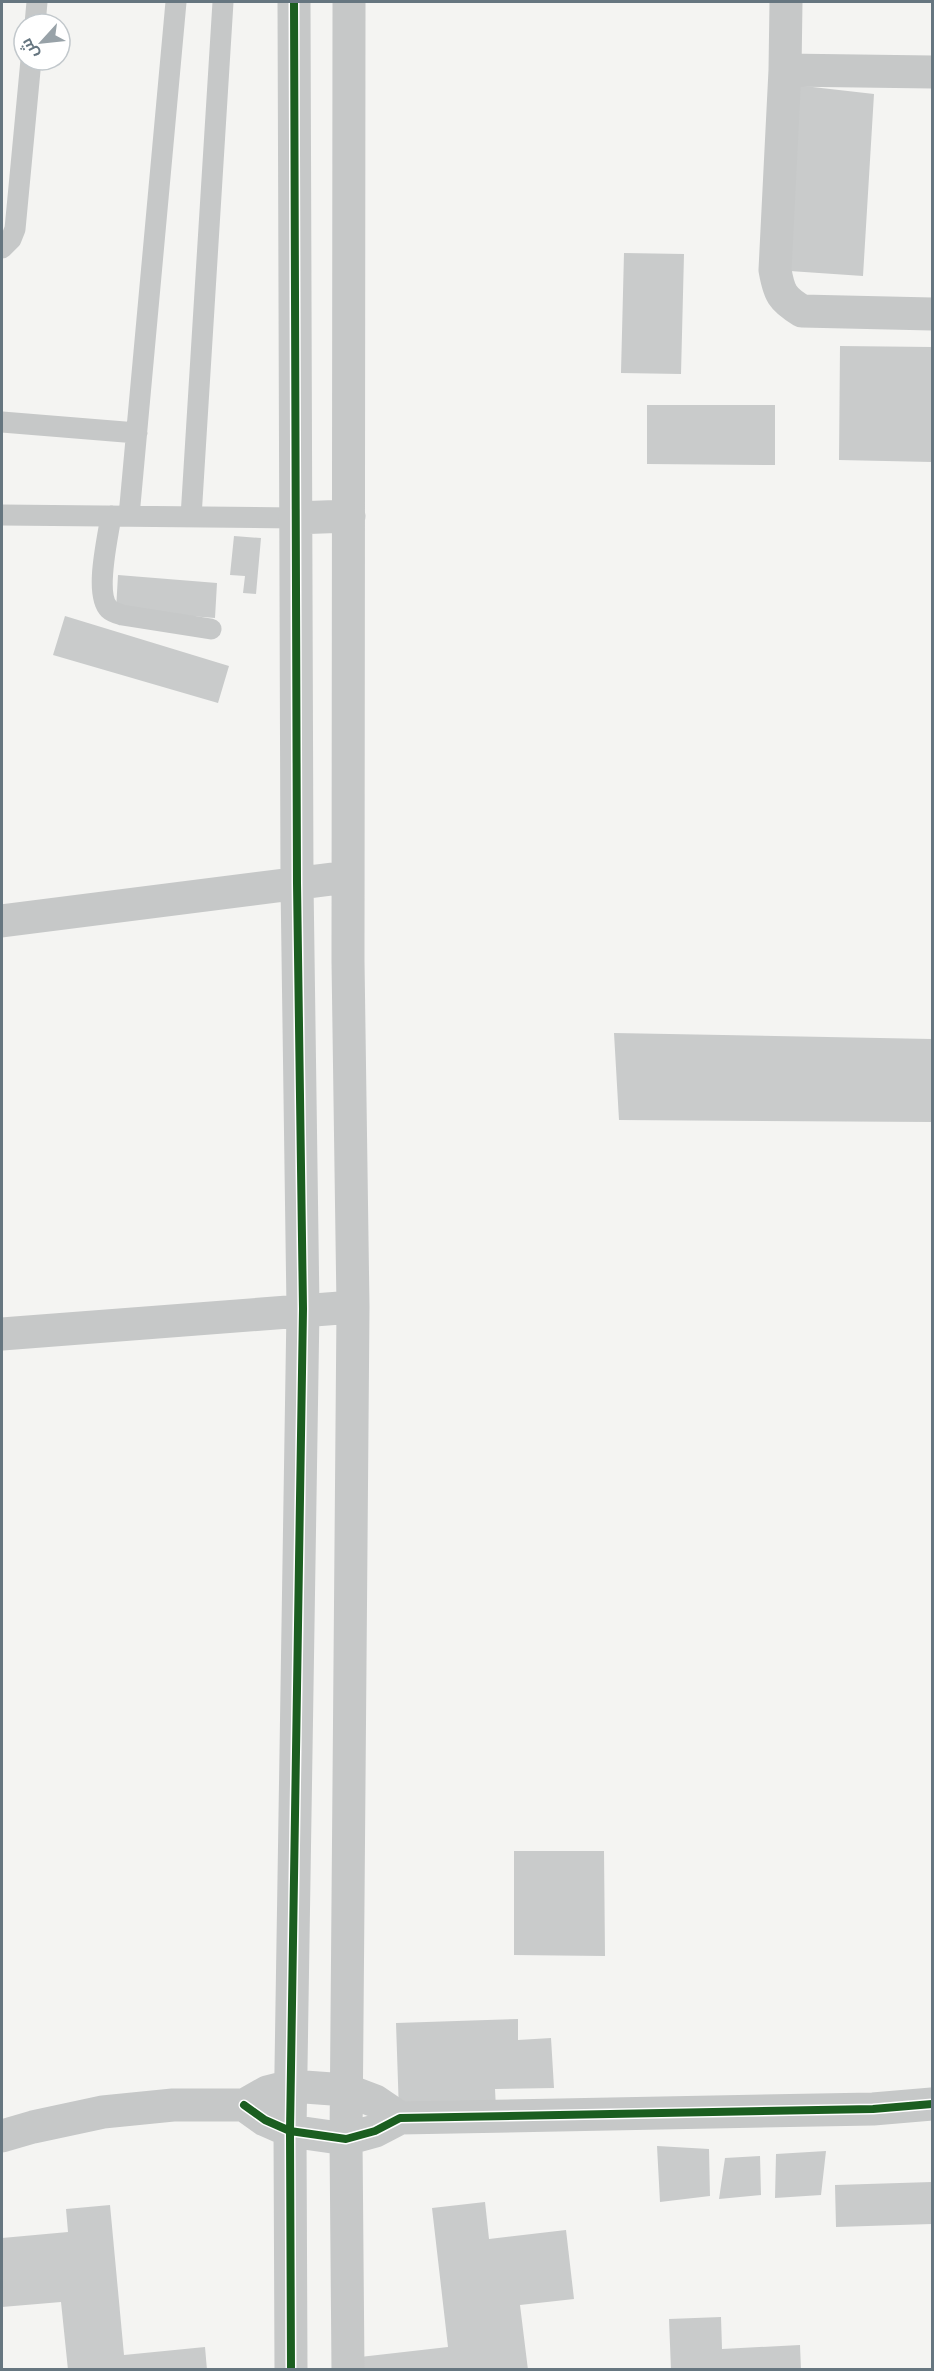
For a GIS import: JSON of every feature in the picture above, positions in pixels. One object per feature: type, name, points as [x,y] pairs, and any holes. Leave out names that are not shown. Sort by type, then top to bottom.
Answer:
[{"type":"street","points":[[291,2370],[290,2131],[303,1309],[297,883],[294,2]]},
{"type":"street","points":[[348,2370],[346,2090],[353,1307],[348,961],[349,2]]},
{"type":"street","points":[[786,2],[776,270],[778,287],[787,302],[802,311],[933,314]]},
{"type":"street","points":[[785,70],[933,72]]},
{"type":"street","points":[[295,518],[349,516]]},
{"type":"street","points":[[2,921],[348,877]]},
{"type":"street","points":[[298,961],[348,961]]},
{"type":"street","points":[[2,1334],[303,1309],[353,1307]]},
{"type":"street","points":[[2,2136],[103,2112],[173,2105],[244,2105],[267,2092],[291,2086],[346,2090],[375,2101],[400,2118]]},
{"type":"street","points":[[244,2105],[265,2120],[290,2131],[346,2139],[375,2131],[400,2118],[873,2109],[933,2104]]},
{"type":"lane","points":[[176,2],[137,433],[120,516],[102,584],[103,598],[110,609],[122,615],[212,629]]},
{"type":"lane","points":[[191,517],[223,2]]},
{"type":"lane","points":[[2,248],[11,239],[15,229],[30,72]]},
{"type":"lane","points":[[2,422],[137,433]]},
{"type":"lane","points":[[2,515],[295,518]]},
{"type":"building","points":[[795,85],[874,94],[863,276],[775,270]]},
{"type":"building","points":[[624,253],[684,254],[681,374],[621,373]]},
{"type":"building","points":[[840,346],[932,347],[932,462],[839,460]]},
{"type":"building","points":[[647,405],[775,405],[775,465],[647,464]]},
{"type":"building","points":[[234,536],[261,538],[256,594],[243,593],[245,576],[230,575]]},
{"type":"building","points":[[118,575],[217,583],[215,618],[116,610]]},
{"type":"building","points":[[65,616],[229,666],[218,703],[53,655]]},
{"type":"building","points":[[614,1033],[932,1039],[932,1122],[619,1120]]},
{"type":"building","points":[[514,1851],[604,1851],[605,1956],[514,1955]]},
{"type":"building","points":[[518,2019],[518,2040],[551,2038],[554,2088],[495,2089],[496,2109],[399,2112],[396,2023]]},
{"type":"building","points":[[657,2146],[709,2149],[710,2196],[660,2202]]},
{"type":"building","points":[[826,2151],[821,2195],[775,2198],[776,2154]]},
{"type":"building","points":[[760,2156],[761,2195],[719,2199],[725,2158]]},
{"type":"building","points":[[932,2182],[932,2224],[836,2227],[835,2185]]},
{"type":"building","points":[[485,2202],[489,2239],[566,2230],[574,2299],[520,2305],[528,2370],[362,2370],[360,2357],[448,2347],[432,2208]]},
{"type":"building","points":[[110,2205],[124,2355],[205,2347],[207,2370],[68,2370],[61,2302],[2,2307],[2,2238],[68,2232],[66,2209]]},
{"type":"building","points":[[721,2317],[722,2349],[800,2345],[801,2370],[671,2370],[669,2319]]},
{"type":"cycle path","points":[[291,2370],[290,2131],[303,1309],[297,883],[294,2]]},
{"type":"cycle path","points":[[244,2105],[265,2120],[290,2131],[346,2139],[375,2131],[400,2118],[873,2109],[932,2104]]}]
